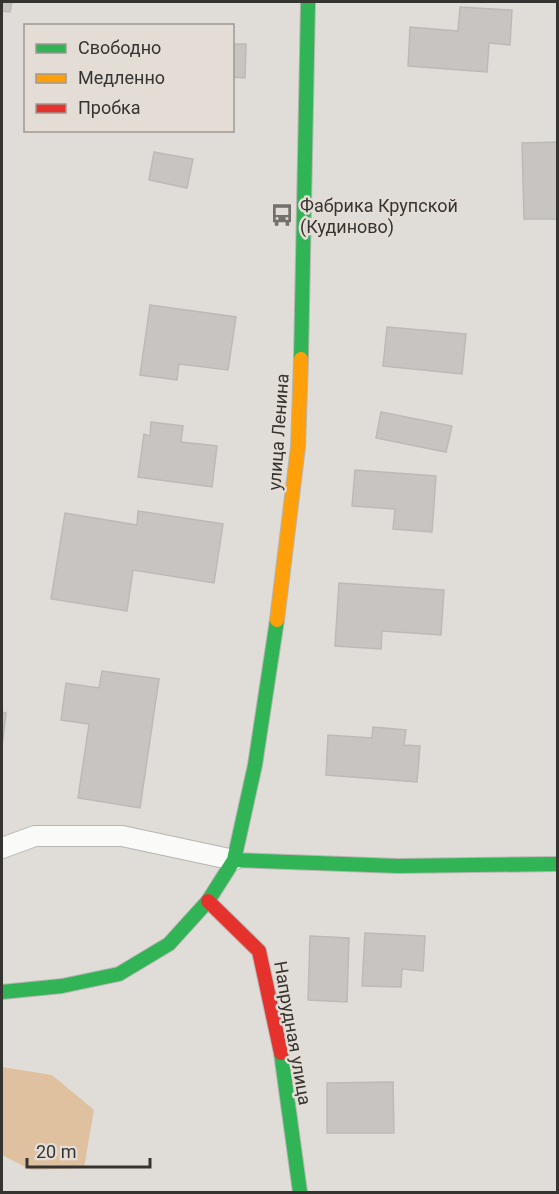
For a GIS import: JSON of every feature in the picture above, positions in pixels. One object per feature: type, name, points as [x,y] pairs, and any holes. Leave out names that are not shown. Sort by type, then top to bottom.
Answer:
[{"type":"main road","name":"улица Ленина","points":[[2,992],[62,986],[119,974],[169,944],[208,901],[234,860],[255,765],[280,597],[297,447],[305,246],[308,2]]},
{"type":"main road","points":[[234,860],[398,866],[558,864]]},
{"type":"main road","name":"Напрудная улица","points":[[208,901],[259,951],[278,1033],[300,1192]]},
{"type":"lane","points":[[2,848],[35,836],[122,836],[234,860]]},
{"type":"shaded area","points":[[2,1067],[52,1075],[94,1110],[84,1168],[31,1170],[2,1155]]},
{"type":"building","points":[[2,2],[12,2],[10,12],[2,11]]},
{"type":"building","points":[[460,7],[512,10],[510,45],[489,43],[487,72],[408,66],[410,27],[458,31]]},
{"type":"building","points":[[234,44],[246,44],[245,78],[234,77]]},
{"type":"building","points":[[558,142],[558,219],[524,219],[522,143]]},
{"type":"building","points":[[154,152],[193,159],[187,188],[149,180]]},
{"type":"building","points":[[150,305],[236,317],[228,370],[179,364],[177,380],[140,375]]},
{"type":"building","points":[[387,327],[466,334],[462,374],[383,366]]},
{"type":"building","points":[[381,412],[452,426],[446,452],[376,438]]},
{"type":"building","points":[[151,422],[183,426],[181,442],[217,446],[212,487],[138,477],[144,434],[150,436]]},
{"type":"building","points":[[355,470],[436,476],[432,532],[393,529],[395,509],[352,506]]},
{"type":"building","points":[[138,511],[223,524],[214,583],[133,570],[127,611],[51,599],[65,513],[137,525]]},
{"type":"building","points":[[339,583],[444,590],[441,635],[382,631],[381,649],[335,646]]},
{"type":"building","points":[[102,671],[159,679],[140,808],[78,798],[89,724],[61,720],[66,683],[99,688]]},
{"type":"building","points":[[2,712],[6,713],[2,747]]},
{"type":"building","points":[[373,727],[406,730],[404,745],[420,746],[417,782],[326,775],[328,735],[372,738]]},
{"type":"building","points":[[365,933],[425,936],[423,971],[402,969],[401,987],[362,986]]},
{"type":"building","points":[[310,936],[349,938],[347,1002],[308,1000]]},
{"type":"building","points":[[393,1082],[394,1133],[327,1133],[327,1083]]},
{"type":"traffic: fast","points":[[301,359],[308,2]]},
{"type":"traffic: fast","points":[[2,992],[62,986],[119,974],[169,944],[208,901],[234,860],[255,765],[277,620]]},
{"type":"traffic: fast","points":[[234,860],[398,866],[558,864]]},
{"type":"traffic: fast","points":[[281,1053],[300,1192]]},
{"type":"traffic: slow","points":[[277,620],[298,447],[301,359]]},
{"type":"traffic: jam","points":[[208,901],[259,951],[281,1053]]},
{"type":"place","name":"Фабрика Крупской (Кудиново)","points":[[282,215]]}]
